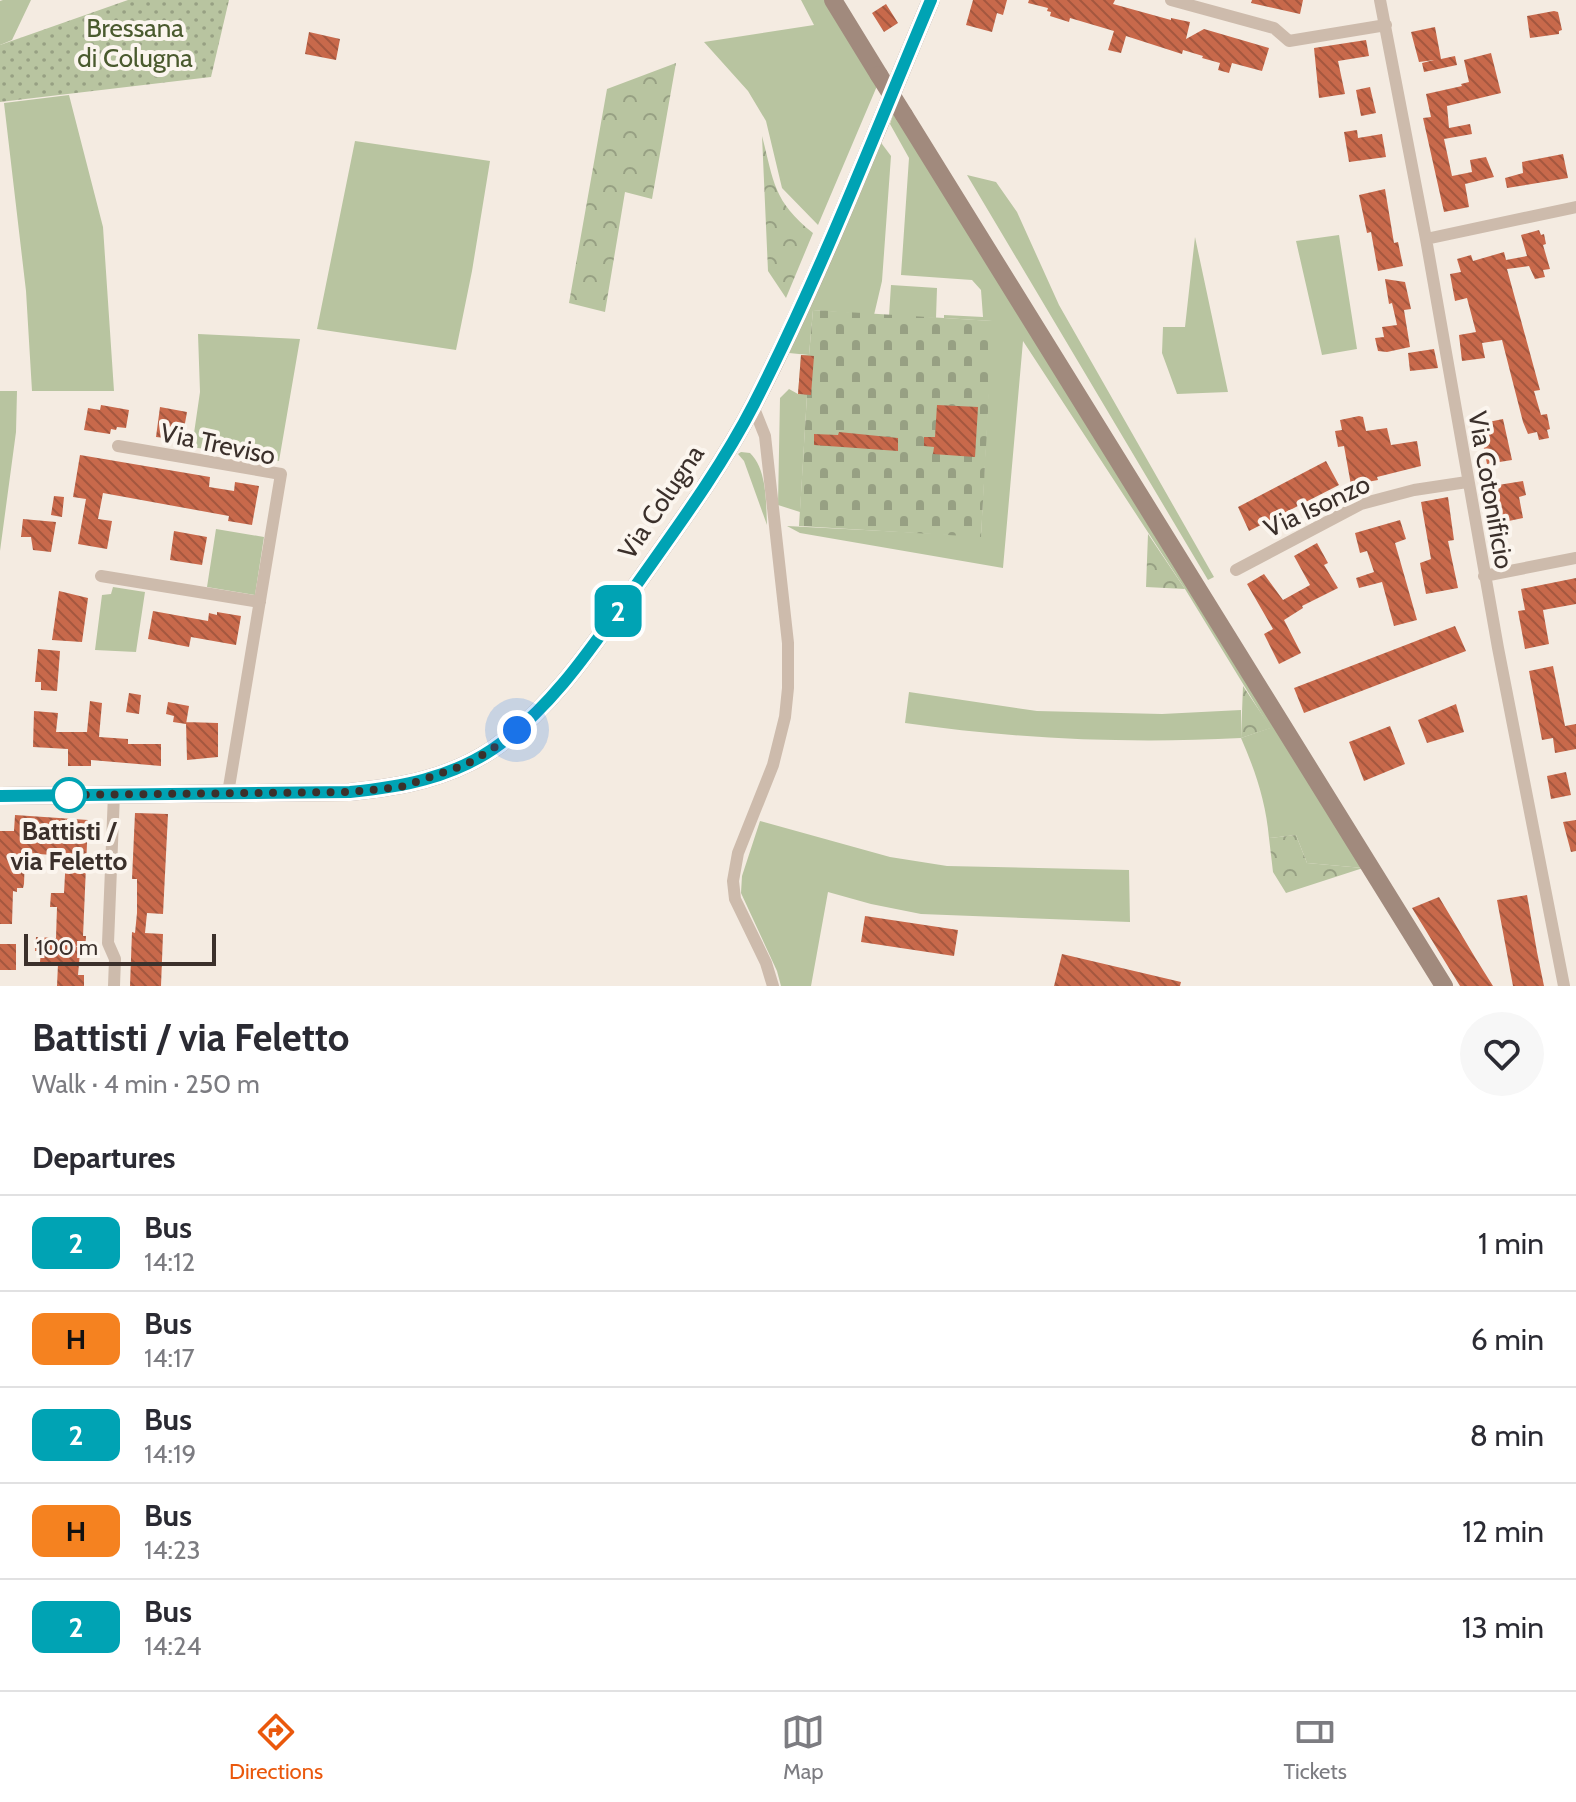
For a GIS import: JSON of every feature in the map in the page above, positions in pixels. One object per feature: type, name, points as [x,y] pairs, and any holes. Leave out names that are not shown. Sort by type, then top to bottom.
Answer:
[{"type":"street","points":[[833,0],[1444,986]]},
{"type":"street","name":"Via Colugna","points":[[0,796],[350,792],[401,787],[455,769],[491,750],[541,708],[586,655],[705,487],[753,406],[816,271],[931,0]]},
{"type":"street","points":[[1171,0],[1274,28],[1289,41],[1386,25]]},
{"type":"street","name":"Via Cotonificio","points":[[1380,0],[1426,239],[1484,576],[1564,986]]},
{"type":"street","points":[[1426,239],[1576,207]]},
{"type":"street","points":[[753,406],[765,436],[788,643],[788,688],[785,717],[773,765],[738,853],[733,881],[735,899],[766,963],[773,986]]},
{"type":"street","name":"Via Treviso","points":[[118,446],[281,474],[228,793]]},
{"type":"street","name":"Via Isonzo","points":[[1236,570],[1361,504],[1414,490],[1467,482]]},
{"type":"street","points":[[1484,576],[1576,558]]},
{"type":"street","points":[[101,576],[260,602]]},
{"type":"street","points":[[114,794],[108,943],[115,959],[114,986]]},
{"type":"green space","points":[[31,0],[12,40],[0,45],[0,1]]},
{"type":"green space","name":"Bressana di Colugna","points":[[128,0],[229,0],[211,77],[0,102],[0,45]]},
{"type":"green space","points":[[801,0],[824,0],[877,86],[818,225],[782,188],[766,121],[748,91],[704,42],[814,25]]},
{"type":"green space","points":[[676,63],[652,199],[625,192],[605,312],[569,303],[607,89]]},
{"type":"green space","points":[[69,95],[103,227],[114,391],[32,391],[26,291],[4,103]]},
{"type":"green space","points":[[895,109],[1363,868],[1307,863],[1296,835],[1269,838],[1259,786],[1241,738],[1270,728],[1185,589],[1023,341],[1003,568],[800,533],[787,526],[981,536],[992,321],[944,318],[944,315],[983,317],[981,290],[972,280],[901,275],[909,158],[890,124]]},
{"type":"green space","points":[[762,136],[782,200],[813,233],[786,298],[768,271]]},
{"type":"green space","points":[[879,140],[891,156],[882,281],[874,315],[813,310],[809,355],[789,353]]},
{"type":"green space","points":[[355,141],[490,161],[456,350],[317,329]]},
{"type":"green space","points":[[967,175],[996,182],[1017,212],[1059,305],[1214,577],[1208,580]]},
{"type":"green space","points":[[1339,235],[1357,349],[1322,355],[1296,241]]},
{"type":"green space","points":[[1195,237],[1228,392],[1177,394],[1162,353],[1163,327],[1185,327]]},
{"type":"green space","points":[[891,285],[937,288],[936,318],[889,316]]},
{"type":"green space","points":[[813,310],[993,321],[981,537],[799,526],[807,395],[798,394],[801,355],[809,355]]},
{"type":"green space","points":[[198,334],[300,339],[279,461],[192,447],[200,392]]},
{"type":"green space","points":[[789,389],[807,395],[800,512],[778,505],[780,398]]},
{"type":"green space","points":[[0,391],[17,391],[16,432],[0,551]]},
{"type":"green space","points":[[750,453],[760,468],[767,525],[744,461],[738,454]]},
{"type":"green space","points":[[216,529],[264,537],[255,595],[207,587]]},
{"type":"green space","points":[[1148,534],[1185,589],[1146,587]]},
{"type":"green space","points":[[113,587],[145,592],[136,652],[95,650],[102,595],[111,594]]},
{"type":"green space","points":[[1243,686],[1271,728],[1241,738]]},
{"type":"green space","points":[[909,692],[1037,711],[1162,714],[1241,710],[1241,738],[1073,739],[905,723]]},
{"type":"green space","points":[[760,821],[890,857],[947,866],[1129,870],[1130,922],[921,914],[828,892],[811,986],[781,986],[741,893],[742,876]]},
{"type":"green space","points":[[1296,835],[1307,863],[1363,868],[1286,893],[1273,872],[1269,838]]},
{"type":"building","points":[[973,0],[1007,0],[1003,15],[997,13],[992,32],[966,25]]},
{"type":"building","points":[[1029,0],[1115,0],[1113,4],[1190,22],[1186,39],[1204,29],[1269,48],[1262,71],[1232,63],[1229,73],[1218,70],[1220,63],[1203,56],[1183,50],[1182,54],[1126,36],[1121,53],[1108,50],[1114,31],[1070,18],[1069,22],[1050,16],[1048,8],[1028,3]]},
{"type":"building","points":[[1252,0],[1303,0],[1300,14],[1251,3]]},
{"type":"building","points":[[886,4],[898,23],[884,32],[872,13]]},
{"type":"building","points":[[1558,12],[1562,30],[1559,34],[1530,38],[1527,16]]},
{"type":"building","points":[[1435,27],[1441,59],[1455,56],[1457,65],[1424,72],[1422,63],[1434,60],[1419,62],[1411,32]]},
{"type":"building","points":[[309,32],[340,39],[336,60],[305,54]]},
{"type":"building","points":[[1366,40],[1369,56],[1338,61],[1345,94],[1319,98],[1314,48]]},
{"type":"building","points":[[1491,53],[1501,93],[1447,106],[1449,128],[1470,124],[1472,134],[1444,139],[1452,176],[1472,172],[1470,160],[1486,157],[1494,177],[1465,184],[1469,207],[1444,212],[1423,118],[1431,117],[1426,94],[1469,82],[1464,60]]},
{"type":"building","points":[[1370,87],[1376,113],[1361,116],[1356,90]]},
{"type":"building","points":[[1357,130],[1358,138],[1382,134],[1386,157],[1349,162],[1344,132]]},
{"type":"building","points":[[1563,154],[1568,178],[1507,188],[1505,178],[1523,173],[1522,162]]},
{"type":"building","points":[[1385,189],[1394,243],[1398,242],[1403,266],[1378,271],[1371,232],[1367,233],[1359,195]]},
{"type":"building","points":[[1539,230],[1541,235],[1544,234],[1546,244],[1543,245],[1550,269],[1543,270],[1545,277],[1535,279],[1529,266],[1507,269],[1540,390],[1534,391],[1541,415],[1547,414],[1550,429],[1547,430],[1549,438],[1539,440],[1537,432],[1528,434],[1523,422],[1502,340],[1482,343],[1485,358],[1462,361],[1459,335],[1476,332],[1467,298],[1455,301],[1450,274],[1461,272],[1457,259],[1471,255],[1473,261],[1504,252],[1506,260],[1527,256],[1521,235]]},
{"type":"building","points":[[1385,279],[1405,282],[1411,309],[1404,310],[1410,347],[1387,352],[1378,351],[1375,338],[1384,337],[1382,327],[1397,325],[1392,303],[1389,304]]},
{"type":"building","points":[[1434,349],[1438,368],[1410,371],[1408,353]]},
{"type":"building","points":[[801,355],[814,356],[811,395],[798,394]]},
{"type":"building","points":[[101,405],[129,410],[126,428],[111,429],[110,434],[84,430],[88,408],[100,410]]},
{"type":"building","points":[[937,405],[978,407],[975,457],[933,454],[934,447],[924,446],[924,437],[935,437]]},
{"type":"building","points":[[160,407],[187,412],[182,440],[156,437]]},
{"type":"building","points":[[1363,417],[1366,431],[1387,428],[1391,445],[1417,441],[1421,466],[1351,485],[1344,446],[1338,447],[1335,431],[1342,430],[1340,420]]},
{"type":"building","points":[[1503,419],[1512,460],[1487,464],[1479,424]]},
{"type":"building","points":[[839,432],[898,438],[898,451],[814,445],[814,434],[838,435]]},
{"type":"building","points":[[80,455],[210,477],[209,487],[234,491],[235,482],[259,486],[252,525],[228,521],[229,516],[103,493],[98,519],[112,521],[107,549],[78,544],[86,499],[73,497]]},
{"type":"building","points":[[1326,461],[1339,485],[1249,531],[1238,507]]},
{"type":"building","points":[[1523,481],[1526,495],[1519,497],[1523,518],[1499,523],[1492,486]]},
{"type":"building","points":[[54,496],[64,497],[62,517],[51,515]]},
{"type":"building","points":[[1448,497],[1454,540],[1448,541],[1458,588],[1426,594],[1420,563],[1431,559],[1421,502]]},
{"type":"building","points":[[23,519],[56,522],[51,552],[33,550],[31,537],[21,537]]},
{"type":"building","points":[[1400,520],[1406,539],[1395,543],[1417,620],[1394,626],[1382,582],[1359,588],[1356,578],[1374,572],[1367,551],[1360,553],[1355,533]]},
{"type":"building","points":[[174,531],[207,537],[202,565],[170,560]]},
{"type":"building","points":[[1317,543],[1328,563],[1324,565],[1338,588],[1302,606],[1284,620],[1301,653],[1279,664],[1264,634],[1273,629],[1247,584],[1264,574],[1283,600],[1310,585],[1294,556]]},
{"type":"building","points":[[1576,578],[1576,604],[1543,610],[1549,644],[1525,649],[1518,611],[1525,610],[1521,589]]},
{"type":"building","points":[[59,591],[88,598],[82,642],[52,640]]},
{"type":"building","points":[[153,611],[208,621],[209,613],[241,616],[236,645],[191,637],[189,647],[148,639]]},
{"type":"building","points":[[1455,626],[1466,651],[1304,713],[1294,688]]},
{"type":"building","points":[[38,649],[60,651],[57,691],[41,690],[41,682],[35,682]]},
{"type":"building","points":[[1553,666],[1565,726],[1576,724],[1576,749],[1555,753],[1553,738],[1542,740],[1529,671]]},
{"type":"building","points":[[129,693],[141,695],[139,714],[126,712]]},
{"type":"building","points":[[90,701],[102,703],[99,737],[128,739],[128,744],[161,744],[161,766],[91,760],[91,766],[68,766],[68,749],[33,747],[34,711],[58,713],[56,732],[87,732]]},
{"type":"building","points":[[168,702],[189,706],[186,724],[173,722],[174,716],[166,714]]},
{"type":"building","points":[[1456,704],[1464,732],[1427,743],[1418,720]]},
{"type":"building","points":[[186,722],[218,723],[218,757],[187,760]]},
{"type":"building","points":[[1390,726],[1405,764],[1364,781],[1349,742]]},
{"type":"building","points":[[1566,772],[1571,795],[1551,799],[1547,776]]},
{"type":"building","points":[[135,813],[168,814],[163,914],[147,913],[145,933],[163,934],[161,986],[130,986],[132,932],[135,933],[137,913],[137,879],[132,879]]},
{"type":"building","points":[[15,815],[88,820],[85,952],[80,952],[78,975],[84,975],[84,986],[57,986],[58,964],[40,962],[41,951],[35,951],[36,937],[56,938],[57,907],[50,907],[51,893],[64,893],[66,856],[25,853],[23,888],[13,891],[12,924],[0,924],[0,831],[14,831]]},
{"type":"building","points":[[1576,820],[1576,851],[1571,852],[1563,822]]},
{"type":"building","points":[[1527,895],[1544,986],[1513,986],[1497,900]]},
{"type":"building","points":[[1439,897],[1493,986],[1460,986],[1412,908]]},
{"type":"building","points":[[865,916],[958,930],[954,956],[861,942]]},
{"type":"building","points":[[0,944],[16,944],[16,970],[0,970]]},
{"type":"building","points":[[1062,954],[1181,982],[1180,986],[1054,986]]},
{"type":"bus line","name":"2","points":[[0,796],[350,792],[401,787],[465,765],[517,730],[541,708],[586,655],[705,487],[753,406],[816,271],[931,0]]},
{"type":"place","name":"Battisti / via Feletto","points":[[69,795]]},
{"type":"route","points":[[69,795],[63,795],[350,792],[401,787],[465,765],[517,730]]}]
